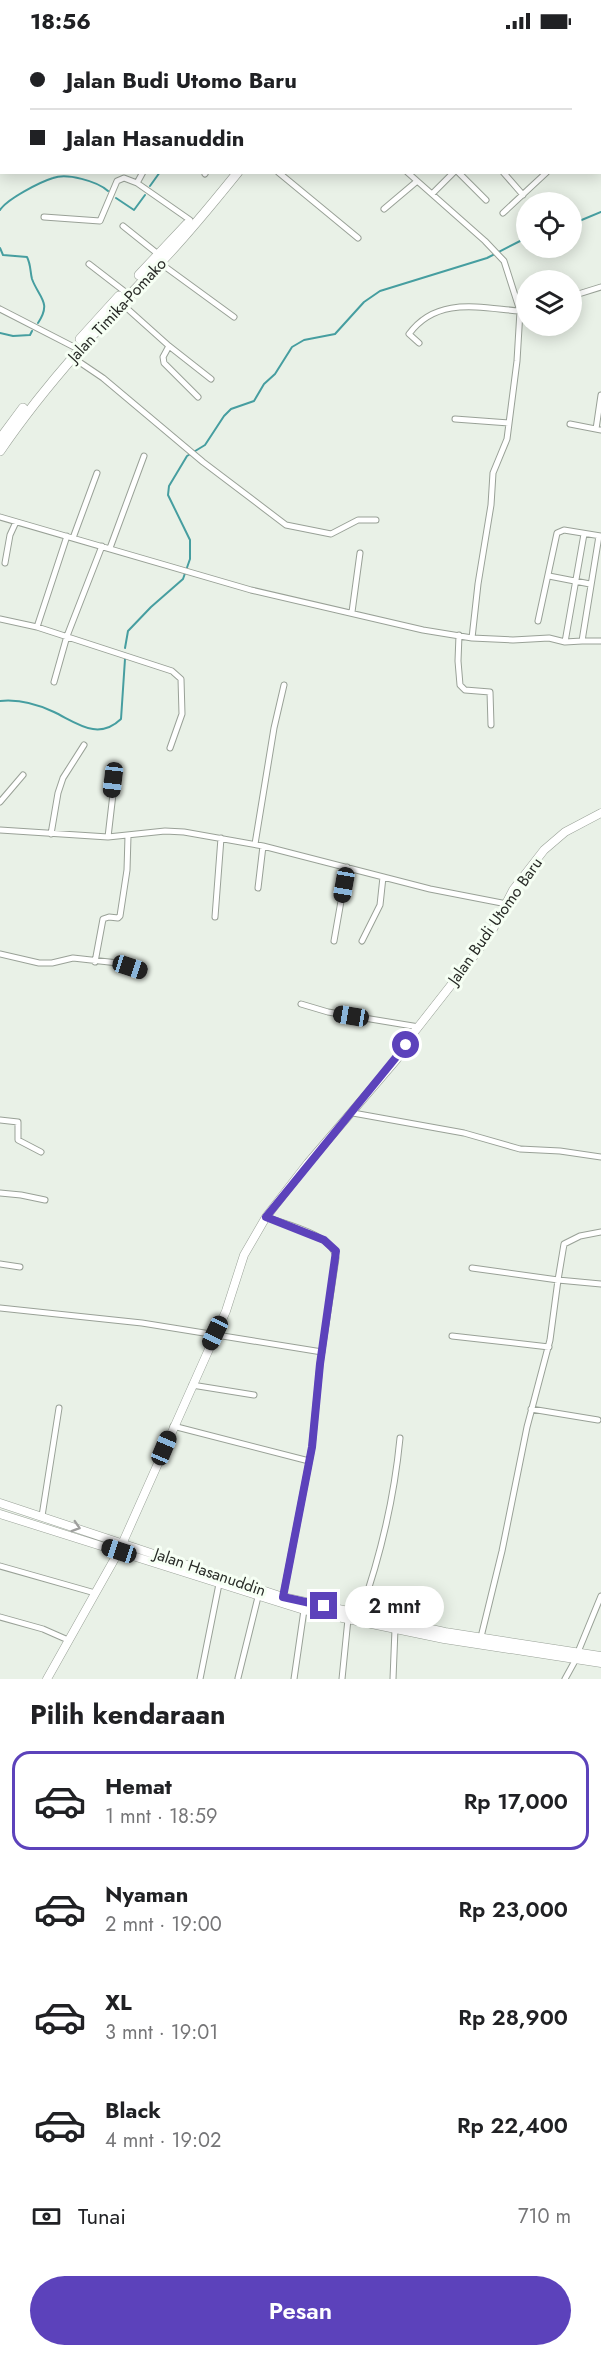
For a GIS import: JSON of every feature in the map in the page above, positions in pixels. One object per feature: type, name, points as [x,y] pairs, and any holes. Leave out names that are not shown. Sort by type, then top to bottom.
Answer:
[{"type":"highway","name":"Jalan Timika-Pomako","points":[[0,451],[72,357],[122,303],[228,174]]},
{"type":"highway","name":"Jalan Timika-Pomako","points":[[0,440],[34,394],[74,347],[124,291],[159,259],[236,174]]},
{"type":"street","points":[[137,183],[142,174]]},
{"type":"street","points":[[280,174],[358,238]]},
{"type":"street","points":[[409,174],[504,261],[516,292]]},
{"type":"street","points":[[432,194],[454,174]]},
{"type":"street","points":[[458,174],[486,200]]},
{"type":"street","points":[[505,174],[520,192]]},
{"type":"street","points":[[526,192],[545,174]]},
{"type":"street","points":[[44,217],[96,222],[101,219],[119,179],[128,178],[190,220]]},
{"type":"street","points":[[384,209],[416,182]]},
{"type":"street","points":[[503,213],[516,201]]},
{"type":"street","points":[[123,226],[159,259],[234,316]]},
{"type":"street","points":[[89,264],[124,291]]},
{"type":"street","points":[[582,293],[601,287]]},
{"type":"street","points":[[122,303],[169,346],[211,379]]},
{"type":"street","points":[[419,343],[409,334],[414,327],[442,309],[460,306],[516,310]]},
{"type":"street","points":[[0,309],[74,347]]},
{"type":"street","points":[[472,638],[492,505],[493,473],[505,447],[520,336]]},
{"type":"street","points":[[169,346],[163,357],[164,363],[198,397]]},
{"type":"street","points":[[72,357],[102,378],[203,462],[286,525],[331,534],[358,520],[376,520]]},
{"type":"street","points":[[570,424],[598,430],[601,395]]},
{"type":"street","points":[[455,419],[509,423]]},
{"type":"street","points":[[110,548],[144,456]]},
{"type":"street","points":[[74,538],[97,473]]},
{"type":"street","points":[[0,517],[274,595],[426,631],[472,638],[513,640],[549,638],[565,642],[601,641]]},
{"type":"street","points":[[5,563],[10,535],[16,522]]},
{"type":"street","points":[[538,621],[557,533],[564,530],[600,536],[582,641]]},
{"type":"street","points":[[565,642],[584,534]]},
{"type":"street","points":[[37,627],[67,536]]},
{"type":"street","points":[[54,682],[67,636],[102,546]]},
{"type":"street","points":[[351,612],[360,553]]},
{"type":"street","points":[[549,576],[590,584]]},
{"type":"street","points":[[0,619],[37,627],[165,667],[182,679],[182,714],[170,748]]},
{"type":"street","points":[[459,635],[460,685],[465,690],[490,692],[491,725]]},
{"type":"street","points":[[255,844],[274,728],[284,685]]},
{"type":"street","points":[[51,834],[63,778],[84,745]]},
{"type":"street","points":[[108,837],[116,768]]},
{"type":"street","points":[[0,802],[23,775]]},
{"type":"street","name":"Jalan Budi Utomo Baru","points":[[47,1679],[119,1551],[226,1311],[244,1255],[266,1217],[308,1163],[397,1059],[477,952],[507,904],[513,890],[544,850],[565,832],[601,813]]},
{"type":"street","points":[[0,830],[108,837],[165,831],[221,838],[255,844],[430,889],[507,904]]},
{"type":"street","points":[[95,962],[103,919],[120,916],[127,870],[128,836]]},
{"type":"street","points":[[215,916],[221,838]]},
{"type":"street","points":[[258,888],[263,846]]},
{"type":"street","points":[[334,941],[347,867]]},
{"type":"street","points":[[362,941],[380,905],[383,877]]},
{"type":"street","points":[[0,954],[39,963],[52,963],[73,958],[118,963],[144,972]]},
{"type":"street","points":[[302,1004],[328,1012],[419,1027]]},
{"type":"street","points":[[352,1113],[464,1133],[520,1149],[560,1151],[601,1158]]},
{"type":"street","points":[[0,1120],[18,1122],[18,1140],[41,1152]]},
{"type":"street","points":[[0,1193],[45,1200]]},
{"type":"street","points":[[266,1217],[324,1240],[336,1251],[309,1461],[283,1597]]},
{"type":"street","points":[[480,1641],[502,1551],[531,1410],[549,1347],[564,1244],[580,1236],[601,1232]]},
{"type":"street","points":[[0,1264],[20,1267]]},
{"type":"street","points":[[472,1268],[601,1284]]},
{"type":"street","points":[[0,1308],[142,1323],[322,1352]]},
{"type":"street","points":[[452,1336],[549,1347]]},
{"type":"street","points":[[192,1385],[254,1395]]},
{"type":"street","points":[[42,1516],[59,1408]]},
{"type":"street","points":[[531,1410],[598,1420]]},
{"type":"street","points":[[173,1426],[309,1461]]},
{"type":"street","points":[[360,1614],[389,1519],[395,1491],[400,1438]]},
{"type":"street","name":"Jalan Hasanuddin","points":[[0,1503],[123,1542],[244,1589],[258,1597],[304,1610],[395,1629],[577,1656],[601,1656]]},
{"type":"street","name":"Jalan Hasanuddin","points":[[0,1514],[219,1584],[480,1641]]},
{"type":"street","points":[[0,1566],[95,1593]]},
{"type":"street","points":[[200,1679],[219,1584]]},
{"type":"street","points":[[565,1679],[577,1656],[601,1596]]},
{"type":"street","points":[[238,1677],[258,1597]]},
{"type":"street","points":[[294,1679],[304,1610]]},
{"type":"street","points":[[0,1617],[43,1629],[68,1640]]},
{"type":"street","points":[[342,1679],[348,1619]]},
{"type":"street","points":[[393,1679],[395,1629]]},
{"type":"street","name":"Jalan Hasanuddin","points":[[577,1656],[601,1664]]},
{"type":"waterway","points":[[150,186],[159,174]]},
{"type":"waterway","points":[[0,210],[24,191],[59,177],[82,179],[108,191]]},
{"type":"waterway","points":[[116,198],[134,210],[145,195]]},
{"type":"waterway","points":[[582,220],[601,212]]},
{"type":"waterway","points":[[125,648],[128,631],[183,579],[190,559],[190,540],[168,495],[169,486],[187,456],[205,445],[224,416],[231,409],[254,401],[292,347],[304,340],[335,334],[364,302],[380,291],[487,258],[516,243]]},
{"type":"waterway","points":[[0,248],[3,255],[27,257],[32,279],[44,305],[38,323]]},
{"type":"waterway","points":[[0,333],[13,336],[30,335],[32,331]]},
{"type":"waterway","points":[[0,701],[21,701],[34,704],[79,725],[104,729],[121,719],[125,659]]},
{"type":"route","points":[[324,1606],[283,1597],[312,1447],[320,1364],[336,1251],[324,1240],[266,1217],[308,1163],[397,1059],[406,1045]]}]
